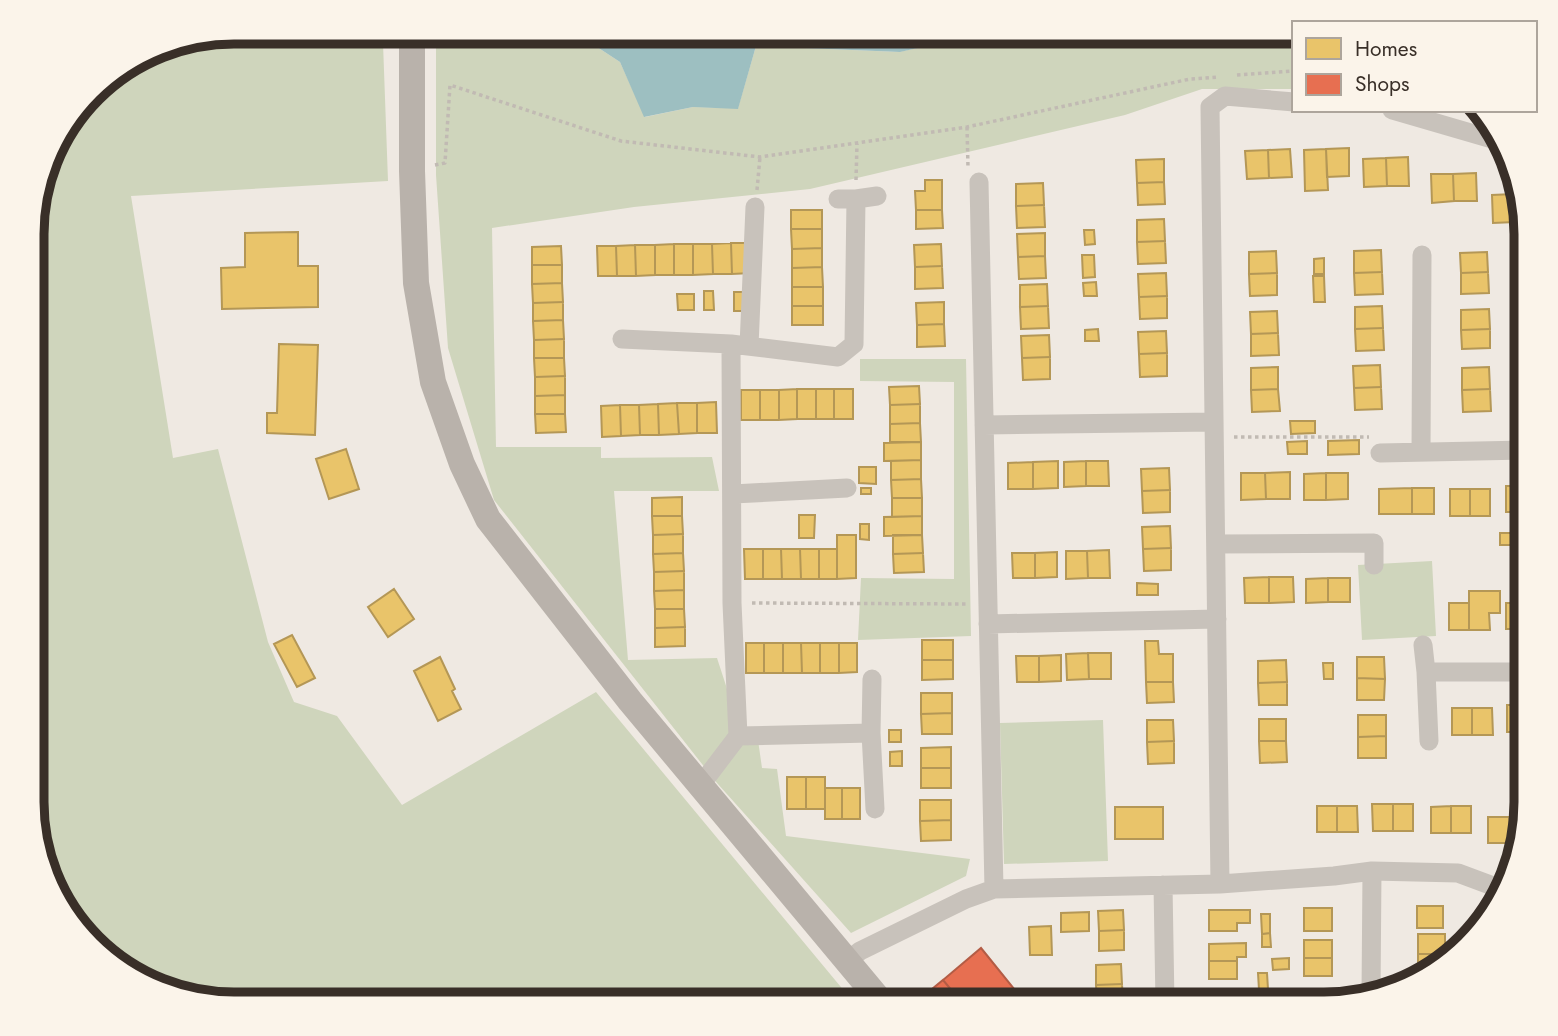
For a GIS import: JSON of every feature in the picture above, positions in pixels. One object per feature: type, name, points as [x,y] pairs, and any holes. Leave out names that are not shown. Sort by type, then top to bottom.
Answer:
[{"type":"main road","points":[[412,44],[412,171],[416,283],[433,382],[462,464],[488,519],[630,701],[872,992]]},
{"type":"street","points":[[1220,884],[1210,107],[1225,96],[1292,102]]},
{"type":"street","points":[[1399,112],[1488,138]]},
{"type":"street","points":[[979,182],[994,890]]},
{"type":"street","points":[[622,339],[740,345],[838,357],[854,344],[847,199],[877,197]]},
{"type":"street","points":[[700,786],[738,737],[732,603],[733,494],[740,345],[755,206]]},
{"type":"street","points":[[1420,452],[1422,255]]},
{"type":"street","points":[[984,425],[1214,429]]},
{"type":"street","points":[[1380,453],[1514,450]]},
{"type":"street","points":[[733,494],[847,488]]},
{"type":"street","points":[[1216,544],[1374,543],[1374,565]]},
{"type":"street","points":[[988,624],[1217,619]]},
{"type":"street","points":[[1423,646],[1429,741]]},
{"type":"street","points":[[1426,673],[1514,672]]},
{"type":"street","points":[[872,679],[871,733],[875,809]]},
{"type":"street","points":[[738,737],[871,733]]},
{"type":"street","points":[[1371,987],[1372,872]]},
{"type":"street","points":[[846,962],[860,951],[954,904],[994,890],[1220,884],[1372,872],[1458,873],[1495,887]]},
{"type":"street","points":[[1163,885],[1165,992]]},
{"type":"path","points":[[412,171],[445,163],[450,85],[621,141],[760,157],[967,127],[1190,79],[1292,71]]},
{"type":"path","points":[[967,127],[968,170],[979,182]]},
{"type":"path","points":[[847,199],[857,144]]},
{"type":"path","points":[[755,206],[760,157]]},
{"type":"path","points":[[1214,429],[1367,436],[1380,453]]},
{"type":"path","points":[[732,603],[988,604]]},
{"type":"green space","points":[[221,44],[383,44],[388,181],[131,196],[173,458],[218,449],[268,642],[294,702],[337,716],[402,805],[596,692],[845,992],[209,991],[184,986],[150,973],[108,945],[91,928],[69,897],[58,875],[45,827],[44,233],[45,209],[58,161],[76,128],[108,91],[150,63],[196,47]]},
{"type":"green space","points":[[436,44],[593,44],[620,62],[645,117],[693,107],[738,108],[756,46],[899,52],[935,44],[1292,44],[1292,89],[1202,89],[1125,115],[810,189],[634,207],[492,228],[496,447],[601,447],[601,458],[712,457],[719,491],[614,491],[628,660],[717,658],[743,738],[758,740],[762,768],[777,769],[786,836],[970,859],[966,876],[851,933],[717,783],[494,500],[448,348],[436,175]]},
{"type":"green space","points":[[860,359],[966,359],[971,636],[858,640],[861,578],[954,579],[954,382],[860,381]]},
{"type":"green space","points":[[1432,561],[1436,636],[1362,640],[1358,565]]},
{"type":"green space","points":[[1103,720],[1108,861],[1004,864],[1000,723]]},
{"type":"water","points":[[593,44],[935,44],[900,52],[756,46],[738,109],[693,107],[644,117],[620,62]]},
{"type":"building: Homes","points":[[1349,148],[1349,176],[1327,177],[1326,149]]},
{"type":"building: Homes","points":[[1290,149],[1292,177],[1269,178],[1268,150]]},
{"type":"building: Homes","points":[[1326,149],[1328,190],[1305,191],[1304,150]]},
{"type":"building: Homes","points":[[1268,150],[1269,178],[1247,179],[1245,151]]},
{"type":"building: Homes","points":[[1408,157],[1409,186],[1387,186],[1386,158]]},
{"type":"building: Homes","points":[[1386,158],[1387,186],[1364,187],[1363,159]]},
{"type":"building: Homes","points":[[1164,159],[1164,182],[1137,183],[1136,160]]},
{"type":"building: Homes","points":[[1476,173],[1477,201],[1454,201],[1453,174]]},
{"type":"building: Homes","points":[[1431,174],[1453,174],[1454,201],[1432,203]]},
{"type":"building: Homes","points":[[925,180],[942,180],[942,210],[916,210],[915,191],[925,191]]},
{"type":"building: Homes","points":[[1164,182],[1165,204],[1138,205],[1137,183]]},
{"type":"building: Homes","points":[[1043,183],[1044,205],[1016,206],[1016,184]]},
{"type":"building: Homes","points":[[1510,194],[1514,222],[1493,223],[1492,195]]},
{"type":"building: Homes","points":[[1044,205],[1045,227],[1017,228],[1016,206]]},
{"type":"building: Homes","points":[[791,210],[822,210],[822,229],[791,229]]},
{"type":"building: Homes","points":[[916,210],[942,210],[943,228],[916,229]]},
{"type":"building: Homes","points":[[1164,219],[1165,241],[1137,242],[1137,220]]},
{"type":"building: Homes","points":[[791,229],[822,229],[822,248],[792,249]]},
{"type":"building: Homes","points":[[1084,230],[1094,230],[1095,244],[1085,245]]},
{"type":"building: Homes","points":[[298,232],[298,266],[318,266],[318,307],[222,309],[221,268],[245,267],[245,233]]},
{"type":"building: Homes","points":[[1045,233],[1045,256],[1018,257],[1017,234]]},
{"type":"building: Homes","points":[[1165,241],[1166,263],[1138,264],[1137,242]]},
{"type":"building: Homes","points":[[731,243],[732,274],[713,274],[712,244]]},
{"type":"building: Homes","points":[[731,243],[750,243],[751,273],[732,274]]},
{"type":"building: Homes","points":[[674,244],[693,244],[693,275],[674,275]]},
{"type":"building: Homes","points":[[674,244],[674,275],[655,275],[655,245]]},
{"type":"building: Homes","points":[[693,244],[712,244],[713,274],[693,275]]},
{"type":"building: Homes","points":[[941,244],[942,266],[915,267],[914,245]]},
{"type":"building: Homes","points":[[635,245],[655,245],[655,275],[636,276]]},
{"type":"building: Homes","points":[[635,245],[636,276],[617,276],[616,246]]},
{"type":"building: Homes","points":[[561,246],[562,265],[532,265],[532,247]]},
{"type":"building: Homes","points":[[597,246],[616,246],[617,276],[598,276]]},
{"type":"building: Homes","points":[[822,248],[822,267],[792,268],[792,249]]},
{"type":"building: Homes","points":[[1381,250],[1382,272],[1354,273],[1354,251]]},
{"type":"building: Homes","points":[[1276,251],[1277,273],[1249,274],[1249,252]]},
{"type":"building: Homes","points":[[1487,252],[1488,272],[1461,273],[1460,253]]},
{"type":"building: Homes","points":[[1082,255],[1094,255],[1095,277],[1083,278]]},
{"type":"building: Homes","points":[[1045,256],[1046,278],[1019,279],[1018,257]]},
{"type":"building: Homes","points":[[1324,258],[1324,274],[1314,274],[1314,259]]},
{"type":"building: Homes","points":[[532,265],[562,265],[562,283],[532,284]]},
{"type":"building: Homes","points":[[942,266],[943,288],[915,289],[915,267]]},
{"type":"building: Homes","points":[[822,267],[823,287],[792,287],[792,268]]},
{"type":"building: Homes","points":[[1382,272],[1383,294],[1355,295],[1354,273]]},
{"type":"building: Homes","points":[[1488,272],[1489,293],[1461,294],[1461,273]]},
{"type":"building: Homes","points":[[1166,273],[1167,296],[1139,297],[1138,274]]},
{"type":"building: Homes","points":[[1277,273],[1277,295],[1250,296],[1249,274]]},
{"type":"building: Homes","points":[[1313,276],[1324,276],[1325,302],[1314,302]]},
{"type":"building: Homes","points":[[1096,282],[1097,296],[1084,296],[1083,283]]},
{"type":"building: Homes","points":[[562,283],[563,302],[533,303],[532,284]]},
{"type":"building: Homes","points":[[1047,284],[1048,306],[1020,307],[1020,285]]},
{"type":"building: Homes","points":[[792,287],[823,287],[823,306],[792,306]]},
{"type":"building: Homes","points":[[704,291],[713,291],[714,310],[704,310]]},
{"type":"building: Homes","points":[[734,292],[748,292],[747,311],[734,311]]},
{"type":"building: Homes","points":[[677,294],[694,294],[694,310],[678,310]]},
{"type":"building: Homes","points":[[1167,296],[1167,318],[1140,319],[1139,297]]},
{"type":"building: Homes","points":[[563,302],[563,320],[533,321],[533,303]]},
{"type":"building: Homes","points":[[944,302],[944,324],[917,325],[916,303]]},
{"type":"building: Homes","points":[[792,306],[823,306],[823,325],[792,325]]},
{"type":"building: Homes","points":[[1048,306],[1049,328],[1021,329],[1020,307]]},
{"type":"building: Homes","points":[[1382,306],[1383,328],[1355,329],[1355,307]]},
{"type":"building: Homes","points":[[1489,309],[1490,329],[1461,330],[1461,310]]},
{"type":"building: Homes","points":[[1277,311],[1278,333],[1251,334],[1250,312]]},
{"type":"building: Homes","points":[[563,320],[564,339],[534,340],[533,321]]},
{"type":"building: Homes","points":[[944,324],[945,346],[917,347],[917,325]]},
{"type":"building: Homes","points":[[1383,328],[1384,350],[1356,351],[1355,329]]},
{"type":"building: Homes","points":[[1098,329],[1099,341],[1085,341],[1085,330]]},
{"type":"building: Homes","points":[[1490,329],[1490,348],[1462,349],[1461,330]]},
{"type":"building: Homes","points":[[1166,331],[1167,353],[1139,354],[1138,332]]},
{"type":"building: Homes","points":[[1278,333],[1279,355],[1251,356],[1251,334]]},
{"type":"building: Homes","points":[[1049,335],[1050,357],[1022,358],[1021,336]]},
{"type":"building: Homes","points":[[564,339],[564,358],[534,358],[534,340]]},
{"type":"building: Homes","points":[[279,344],[318,345],[315,435],[267,433],[267,413],[277,413]]},
{"type":"building: Homes","points":[[1167,353],[1167,376],[1140,377],[1139,354]]},
{"type":"building: Homes","points":[[1050,357],[1050,379],[1023,380],[1022,358]]},
{"type":"building: Homes","points":[[534,358],[564,358],[565,376],[535,377]]},
{"type":"building: Homes","points":[[1380,365],[1381,387],[1354,388],[1353,366]]},
{"type":"building: Homes","points":[[1278,367],[1278,389],[1251,390],[1251,368]]},
{"type":"building: Homes","points":[[1489,367],[1490,389],[1462,390],[1462,368]]},
{"type":"building: Homes","points":[[565,376],[565,395],[535,396],[535,377]]},
{"type":"building: Homes","points":[[919,386],[920,404],[890,405],[889,387]]},
{"type":"building: Homes","points":[[1381,387],[1382,409],[1355,410],[1354,388]]},
{"type":"building: Homes","points":[[797,389],[797,419],[779,420],[779,390]]},
{"type":"building: Homes","points":[[797,389],[816,389],[816,419],[797,419]]},
{"type":"building: Homes","points":[[816,389],[834,389],[834,419],[816,419]]},
{"type":"building: Homes","points":[[834,389],[853,389],[853,419],[834,419]]},
{"type":"building: Homes","points":[[1278,389],[1280,411],[1252,412],[1251,390]]},
{"type":"building: Homes","points":[[1490,389],[1491,411],[1463,412],[1462,390]]},
{"type":"building: Homes","points":[[741,390],[760,390],[760,420],[741,420]]},
{"type":"building: Homes","points":[[760,390],[779,390],[779,420],[760,420]]},
{"type":"building: Homes","points":[[565,395],[565,414],[535,414],[535,396]]},
{"type":"building: Homes","points":[[716,402],[717,433],[697,433],[697,403]]},
{"type":"building: Homes","points":[[677,403],[679,434],[659,435],[658,404]]},
{"type":"building: Homes","points":[[677,403],[697,403],[697,433],[679,434]]},
{"type":"building: Homes","points":[[658,404],[659,435],[640,435],[639,405]]},
{"type":"building: Homes","points":[[920,404],[920,423],[890,424],[890,405]]},
{"type":"building: Homes","points":[[620,405],[621,436],[602,437],[601,406]]},
{"type":"building: Homes","points":[[620,405],[639,405],[640,435],[621,436]]},
{"type":"building: Homes","points":[[535,414],[565,414],[566,432],[536,433]]},
{"type":"building: Homes","points":[[1290,421],[1315,421],[1315,433],[1291,434]]},
{"type":"building: Homes","points":[[920,423],[921,442],[890,442],[890,424]]},
{"type":"building: Homes","points":[[1359,440],[1359,454],[1328,455],[1328,441]]},
{"type":"building: Homes","points":[[1307,441],[1307,454],[1288,454],[1287,442]]},
{"type":"building: Homes","points":[[921,442],[921,460],[884,461],[884,443]]},
{"type":"building: Homes","points":[[346,449],[359,489],[329,499],[316,459]]},
{"type":"building: Homes","points":[[921,460],[921,479],[891,480],[891,461]]},
{"type":"building: Homes","points":[[1058,461],[1058,488],[1033,489],[1033,462]]},
{"type":"building: Homes","points":[[1086,461],[1108,461],[1109,486],[1086,486]]},
{"type":"building: Homes","points":[[1086,461],[1086,486],[1064,487],[1064,462]]},
{"type":"building: Homes","points":[[1033,462],[1033,489],[1008,489],[1008,463]]},
{"type":"building: Homes","points":[[859,467],[876,467],[876,484],[859,483]]},
{"type":"building: Homes","points":[[1169,468],[1170,490],[1142,491],[1141,469]]},
{"type":"building: Homes","points":[[1290,472],[1290,499],[1266,499],[1265,473]]},
{"type":"building: Homes","points":[[1241,473],[1265,473],[1266,499],[1241,500]]},
{"type":"building: Homes","points":[[1326,473],[1348,473],[1348,499],[1326,500]]},
{"type":"building: Homes","points":[[1326,473],[1326,500],[1304,500],[1304,474]]},
{"type":"building: Homes","points":[[921,479],[922,498],[892,498],[891,480]]},
{"type":"building: Homes","points":[[1506,486],[1514,486],[1514,512],[1506,512]]},
{"type":"building: Homes","points":[[861,488],[871,488],[871,494],[861,494]]},
{"type":"building: Homes","points":[[1412,488],[1434,488],[1434,514],[1412,514]]},
{"type":"building: Homes","points":[[1412,488],[1412,514],[1379,514],[1379,489]]},
{"type":"building: Homes","points":[[1450,489],[1470,489],[1470,516],[1450,516]]},
{"type":"building: Homes","points":[[1470,489],[1490,489],[1490,516],[1470,516]]},
{"type":"building: Homes","points":[[1170,490],[1170,512],[1143,513],[1142,491]]},
{"type":"building: Homes","points":[[682,497],[682,516],[652,516],[652,498]]},
{"type":"building: Homes","points":[[892,498],[922,498],[922,516],[892,517]]},
{"type":"building: Homes","points":[[799,515],[815,515],[814,538],[799,538]]},
{"type":"building: Homes","points":[[652,516],[682,516],[683,534],[653,535]]},
{"type":"building: Homes","points":[[922,516],[922,535],[884,536],[884,517]]},
{"type":"building: Homes","points":[[860,524],[869,524],[869,540],[860,539]]},
{"type":"building: Homes","points":[[1170,526],[1171,548],[1143,549],[1142,527]]},
{"type":"building: Homes","points":[[1500,533],[1512,533],[1512,545],[1500,545]]},
{"type":"building: Homes","points":[[683,534],[683,553],[653,554],[653,535]]},
{"type":"building: Homes","points":[[837,535],[856,535],[856,578],[837,579]]},
{"type":"building: Homes","points":[[893,535],[922,535],[923,553],[893,554]]},
{"type":"building: Homes","points":[[1171,548],[1171,570],[1144,571],[1143,549]]},
{"type":"building: Homes","points":[[744,549],[763,549],[763,579],[745,579]]},
{"type":"building: Homes","points":[[763,549],[781,549],[782,579],[763,579]]},
{"type":"building: Homes","points":[[781,549],[800,549],[801,579],[782,579]]},
{"type":"building: Homes","points":[[800,549],[819,549],[819,579],[801,579]]},
{"type":"building: Homes","points":[[819,549],[837,549],[837,579],[819,579]]},
{"type":"building: Homes","points":[[1109,550],[1110,578],[1088,578],[1087,551]]},
{"type":"building: Homes","points":[[1066,551],[1087,551],[1088,578],[1066,579]]},
{"type":"building: Homes","points":[[1057,552],[1057,577],[1035,578],[1035,553]]},
{"type":"building: Homes","points":[[683,553],[684,571],[654,572],[653,554]]},
{"type":"building: Homes","points":[[923,553],[924,572],[894,573],[893,554]]},
{"type":"building: Homes","points":[[1012,553],[1035,553],[1035,578],[1013,578]]},
{"type":"building: Homes","points":[[684,571],[684,590],[654,591],[654,572]]},
{"type":"building: Homes","points":[[1269,577],[1293,577],[1294,602],[1269,603]]},
{"type":"building: Homes","points":[[1269,577],[1269,603],[1245,603],[1244,578]]},
{"type":"building: Homes","points":[[1328,578],[1350,578],[1350,602],[1328,602]]},
{"type":"building: Homes","points":[[1328,578],[1328,602],[1306,603],[1306,579]]},
{"type":"building: Homes","points":[[1137,583],[1158,584],[1158,595],[1137,595]]},
{"type":"building: Homes","points":[[394,589],[414,619],[388,637],[368,607]]},
{"type":"building: Homes","points":[[684,590],[684,609],[655,609],[654,591]]},
{"type":"building: Homes","points":[[1469,591],[1500,591],[1500,613],[1489,613],[1490,630],[1469,630]]},
{"type":"building: Homes","points":[[1449,603],[1469,603],[1469,630],[1449,630]]},
{"type":"building: Homes","points":[[1506,603],[1514,603],[1514,629],[1506,629]]},
{"type":"building: Homes","points":[[655,609],[684,609],[685,627],[655,628]]},
{"type":"building: Homes","points":[[685,627],[685,646],[655,647],[655,628]]},
{"type":"building: Homes","points":[[292,635],[315,678],[297,687],[274,644]]},
{"type":"building: Homes","points":[[922,640],[953,640],[953,660],[922,660]]},
{"type":"building: Homes","points":[[1145,641],[1158,641],[1159,654],[1173,654],[1173,682],[1146,682]]},
{"type":"building: Homes","points":[[746,643],[764,643],[764,673],[746,673]]},
{"type":"building: Homes","points":[[764,643],[783,643],[783,673],[764,673]]},
{"type":"building: Homes","points":[[783,643],[801,643],[802,673],[783,673]]},
{"type":"building: Homes","points":[[801,643],[820,643],[820,673],[802,673]]},
{"type":"building: Homes","points":[[820,643],[839,643],[839,673],[820,673]]},
{"type":"building: Homes","points":[[839,643],[857,643],[857,672],[839,673]]},
{"type":"building: Homes","points":[[1088,653],[1111,653],[1111,679],[1089,679]]},
{"type":"building: Homes","points":[[1088,653],[1089,679],[1067,680],[1066,654]]},
{"type":"building: Homes","points":[[1061,655],[1061,681],[1039,682],[1039,656]]},
{"type":"building: Homes","points":[[1016,656],[1039,656],[1039,682],[1017,682]]},
{"type":"building: Homes","points":[[440,657],[461,709],[438,721],[414,671]]},
{"type":"building: Homes","points":[[1357,657],[1384,657],[1385,679],[1357,678]]},
{"type":"building: Homes","points":[[922,660],[953,660],[953,679],[922,680]]},
{"type":"building: Homes","points":[[1286,660],[1287,682],[1258,683],[1258,661]]},
{"type":"building: Homes","points":[[1323,663],[1333,663],[1333,679],[1324,679]]},
{"type":"building: Homes","points":[[1357,678],[1385,679],[1384,700],[1357,700]]},
{"type":"building: Homes","points":[[1146,682],[1173,682],[1174,702],[1147,703]]},
{"type":"building: Homes","points":[[1287,682],[1287,705],[1259,705],[1258,683]]},
{"type":"building: Homes","points":[[921,693],[952,693],[952,713],[921,714]]},
{"type":"building: Homes","points":[[1507,705],[1514,705],[1514,732],[1507,732]]},
{"type":"building: Homes","points":[[1452,708],[1472,708],[1472,735],[1452,735]]},
{"type":"building: Homes","points":[[1472,708],[1492,708],[1493,735],[1472,735]]},
{"type":"building: Homes","points":[[952,713],[952,734],[922,734],[921,714]]},
{"type":"building: Homes","points":[[1358,715],[1386,715],[1386,736],[1358,737]]},
{"type":"building: Homes","points":[[1259,719],[1286,719],[1286,741],[1259,741]]},
{"type":"building: Homes","points":[[1147,720],[1173,720],[1174,741],[1147,742]]},
{"type":"building: Homes","points":[[889,730],[901,730],[901,742],[889,742]]},
{"type":"building: Homes","points":[[1386,736],[1386,758],[1358,758],[1358,737]]},
{"type":"building: Homes","points":[[1174,741],[1174,763],[1148,764],[1147,742]]},
{"type":"building: Homes","points":[[1259,741],[1286,741],[1287,762],[1260,763]]},
{"type":"building: Homes","points":[[951,747],[951,768],[921,768],[921,748]]},
{"type":"building: Homes","points":[[902,751],[902,766],[890,766],[890,752]]},
{"type":"building: Homes","points":[[921,768],[951,768],[951,788],[921,788]]},
{"type":"building: Homes","points":[[787,777],[806,777],[806,809],[787,809]]},
{"type":"building: Homes","points":[[806,777],[825,777],[825,809],[806,809]]},
{"type":"building: Homes","points":[[825,788],[842,788],[842,819],[825,819]]},
{"type":"building: Homes","points":[[842,788],[860,788],[860,819],[842,819]]},
{"type":"building: Homes","points":[[920,800],[951,800],[951,820],[920,821]]},
{"type":"building: Homes","points":[[1372,804],[1393,804],[1393,831],[1373,831]]},
{"type":"building: Homes","points":[[1393,804],[1413,804],[1413,831],[1393,831]]},
{"type":"building: Homes","points":[[1317,806],[1337,806],[1337,832],[1317,832]]},
{"type":"building: Homes","points":[[1337,806],[1357,806],[1358,832],[1337,832]]},
{"type":"building: Homes","points":[[1451,806],[1471,806],[1471,833],[1451,833]]},
{"type":"building: Homes","points":[[1451,806],[1451,833],[1431,833],[1431,807]]},
{"type":"building: Homes","points":[[1115,807],[1163,807],[1163,839],[1115,839]]},
{"type":"building: Homes","points":[[1488,817],[1509,817],[1509,843],[1488,843]]},
{"type":"building: Homes","points":[[1509,817],[1514,817],[1511,840],[1509,843]]},
{"type":"building: Homes","points":[[951,820],[951,840],[921,841],[920,821]]},
{"type":"building: Homes","points":[[1417,906],[1443,906],[1443,928],[1417,928]]},
{"type":"building: Homes","points":[[1304,908],[1332,908],[1332,931],[1304,931]]},
{"type":"building: Homes","points":[[1123,910],[1124,930],[1099,931],[1098,911]]},
{"type":"building: Homes","points":[[1209,910],[1250,910],[1250,923],[1237,923],[1237,931],[1209,931]]},
{"type":"building: Homes","points":[[1089,912],[1089,931],[1061,932],[1061,913]]},
{"type":"building: Homes","points":[[1261,914],[1270,914],[1270,933],[1262,934]]},
{"type":"building: Homes","points":[[1051,926],[1052,955],[1030,955],[1029,927]]},
{"type":"building: Homes","points":[[1124,930],[1124,950],[1099,951],[1099,931]]},
{"type":"building: Homes","points":[[1270,933],[1271,947],[1262,947],[1262,934]]},
{"type":"building: Homes","points":[[1418,934],[1445,934],[1445,949],[1440,953],[1418,954]]},
{"type":"building: Homes","points":[[1304,940],[1332,940],[1332,958],[1304,958]]},
{"type":"building: Homes","points":[[1246,943],[1246,957],[1237,957],[1237,961],[1209,961],[1209,944]]},
{"type":"building: Homes","points":[[1418,954],[1438,954],[1419,967]]},
{"type":"building: Homes","points":[[1289,958],[1289,969],[1273,970],[1272,959]]},
{"type":"building: Homes","points":[[1304,958],[1332,958],[1332,976],[1304,976]]},
{"type":"building: Homes","points":[[1209,961],[1237,961],[1237,979],[1209,979]]},
{"type":"building: Homes","points":[[1121,964],[1122,984],[1096,985],[1096,965]]},
{"type":"building: Homes","points":[[1258,973],[1267,973],[1268,989],[1259,990]]},
{"type":"building: Homes","points":[[1122,984],[1122,992],[1096,992],[1096,985]]},
{"type":"building: Shops","points":[[981,948],[1015,990],[953,992],[943,980]]},
{"type":"building: Shops","points":[[943,980],[953,992],[928,992]]}]
